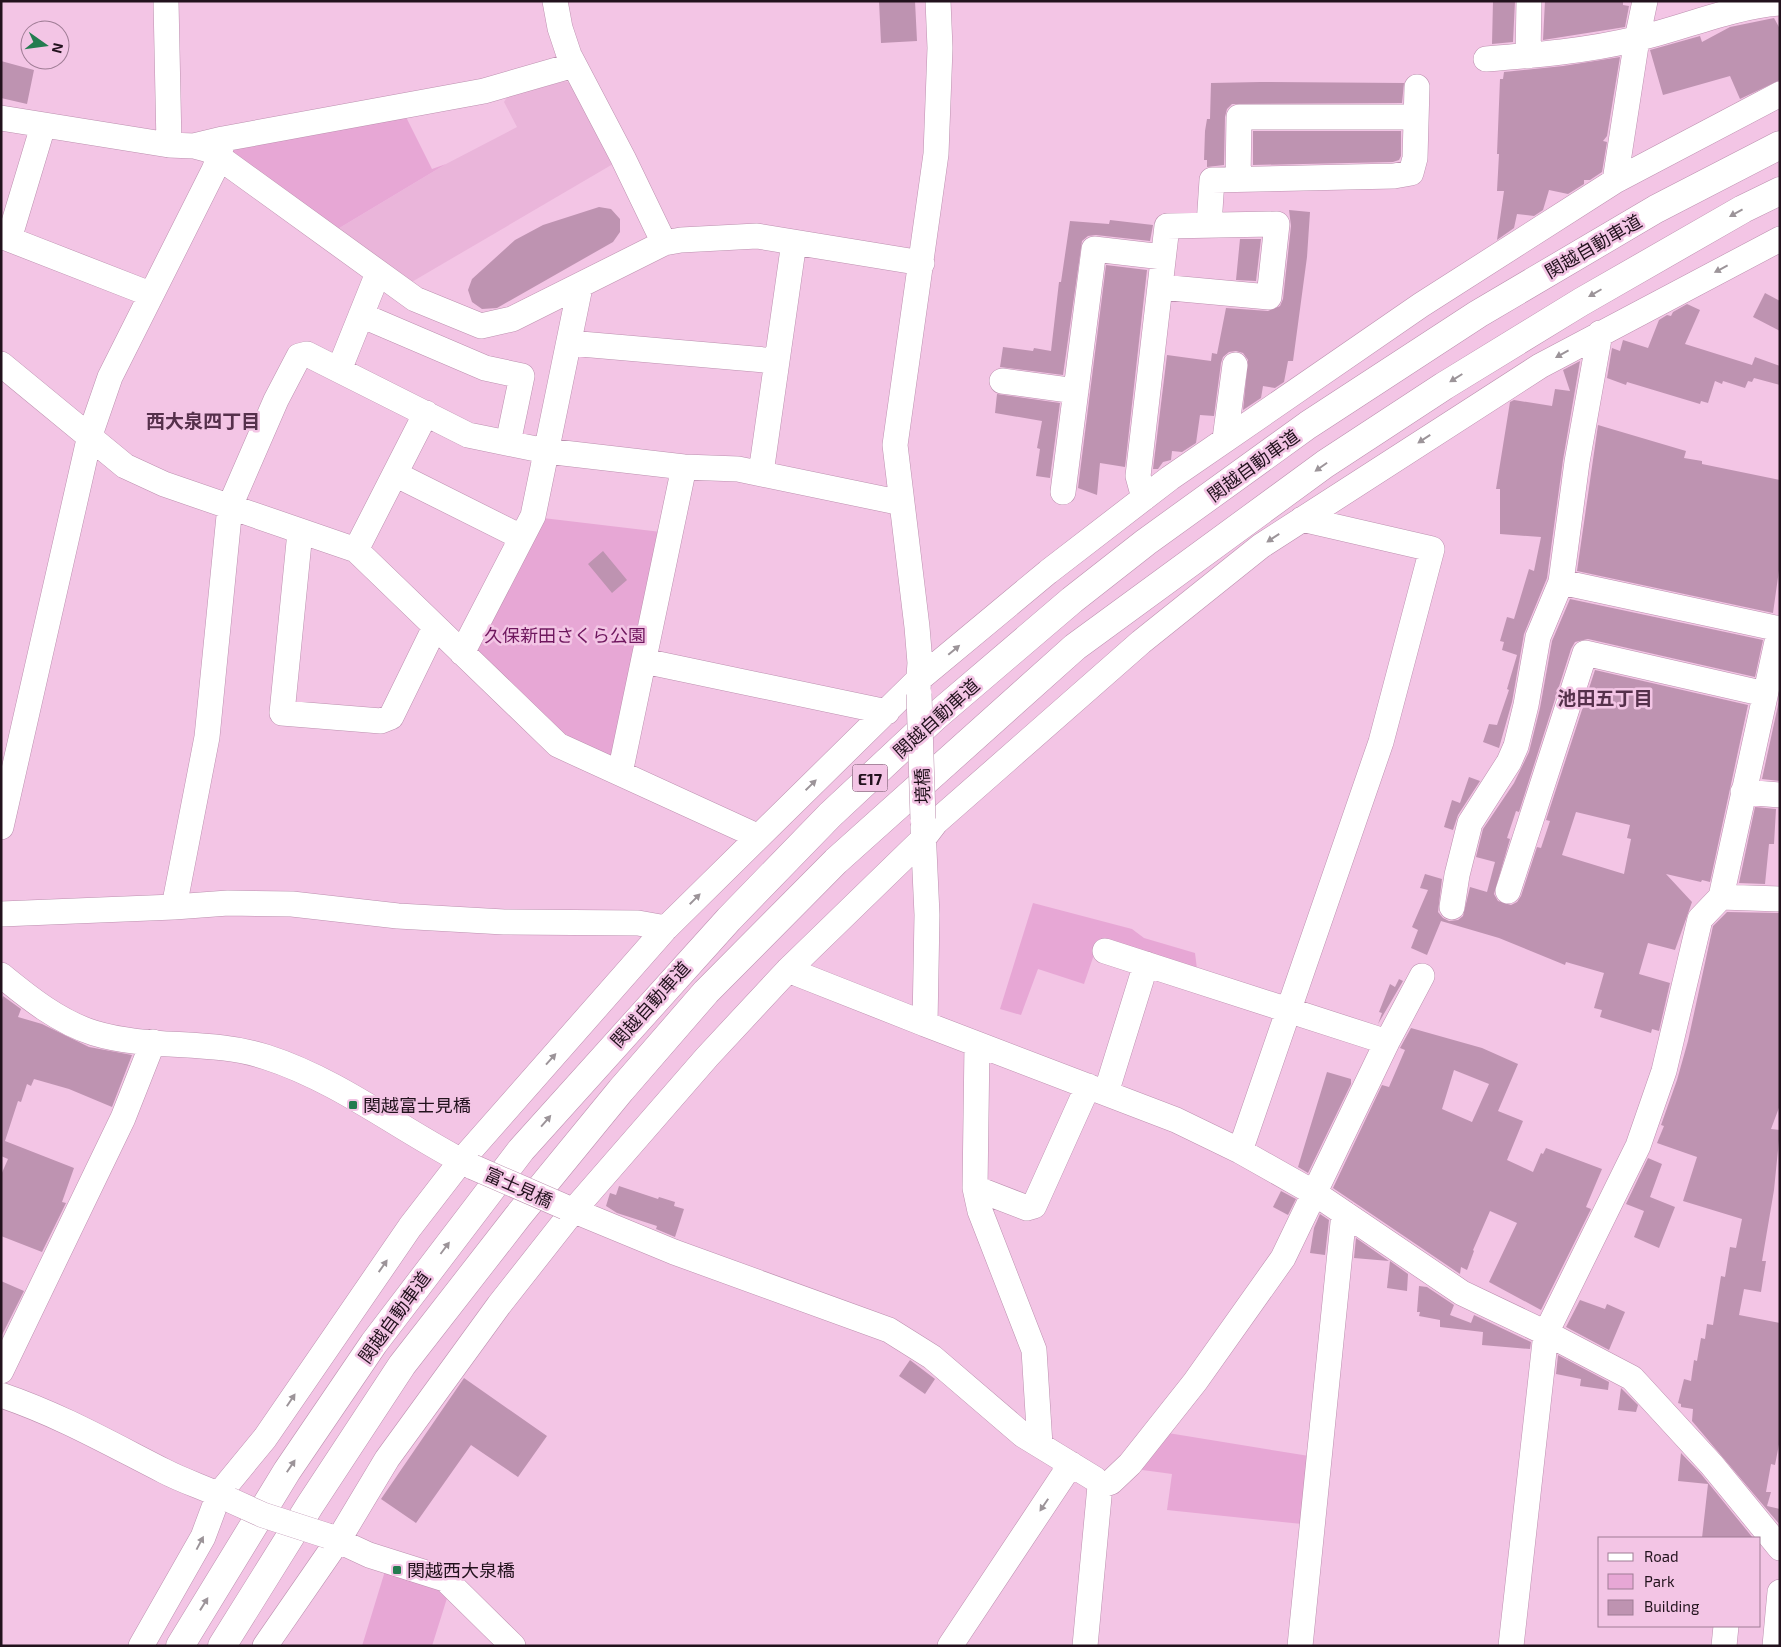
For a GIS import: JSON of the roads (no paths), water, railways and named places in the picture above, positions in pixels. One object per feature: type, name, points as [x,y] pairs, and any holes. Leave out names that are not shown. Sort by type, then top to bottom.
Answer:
[{"type":"highway","name":"関越自動車道","points":[[180,1646],[287,1471],[374,1343],[515,1157],[728,918],[830,815],[936,716],[1072,600],[1146,542],[1308,425],[1478,314],[1656,209],[1780,145]]},
{"type":"highway","name":"関越自動車道","points":[[222,1646],[310,1505],[402,1365],[518,1216],[621,1090],[706,992],[836,861],[1076,647],[1325,464],[1444,386],[1581,302],[1742,209],[1780,191]]},
{"type":"street","points":[[166,1],[169,145]]},
{"type":"street","points":[[555,1],[560,28],[574,65],[623,158],[664,243]]},
{"type":"street","name":"境橋","points":[[925,1024],[928,915],[918,687],[920,663],[894,445],[922,263],[922,248],[936,154],[940,48],[938,1]]},
{"type":"street","points":[[1528,56],[1530,1]]},
{"type":"street","points":[[1616,181],[1637,39],[1646,1]]},
{"type":"street","points":[[1486,59],[1574,52],[1637,39],[1731,11],[1780,3]]},
{"type":"street","points":[[1,118],[169,145],[221,148],[484,91],[574,65]]},
{"type":"street","points":[[1209,225],[1212,180],[1394,176],[1411,173],[1415,158],[1417,87]]},
{"type":"street","points":[[141,1646],[203,1538],[224,1497],[410,1227],[467,1164],[666,928],[757,836],[887,712],[1048,572],[1144,498],[1421,305],[1616,181],[1780,94]]},
{"type":"street","points":[[1238,179],[1239,117],[1416,117]]},
{"type":"street","points":[[43,126],[5,238],[150,294]]},
{"type":"street","points":[[221,148],[378,273],[415,299],[484,327],[512,319],[580,287],[664,243],[740,236],[794,242],[922,263]]},
{"type":"street","points":[[1,827],[90,435],[110,377],[221,148]]},
{"type":"street","points":[[1144,498],[1138,476],[1167,226],[1277,224],[1269,298],[1160,287]]},
{"type":"street","points":[[265,1646],[334,1537],[388,1459],[569,1209],[788,970],[923,829],[936,822],[1141,642],[1261,546],[1471,408],[1600,333],[1780,239]]},
{"type":"street","points":[[761,473],[794,242]]},
{"type":"street","points":[[1063,492],[1094,249],[1163,257]]},
{"type":"street","points":[[339,370],[378,273]]},
{"type":"street","points":[[462,653],[533,516],[580,287]]},
{"type":"street","points":[[361,315],[485,368],[522,376],[508,443]]},
{"type":"street","points":[[1452,907],[1457,875],[1470,823],[1509,762],[1516,746],[1526,705],[1538,637],[1561,582],[1577,462],[1600,333]]},
{"type":"street","points":[[569,344],[777,361]]},
{"type":"street","points":[[174,907],[207,737],[230,506],[276,400],[298,356],[308,354],[468,435],[546,451],[684,467],[738,469],[902,503]]},
{"type":"street","points":[[1,364],[90,435],[125,466],[164,484],[356,550],[558,745],[757,836]]},
{"type":"street","points":[[1226,440],[1235,365]]},
{"type":"street","points":[[1002,381],[1076,391]]},
{"type":"street","points":[[356,550],[426,413]]},
{"type":"street","points":[[620,773],[684,467]]},
{"type":"street","points":[[395,474],[521,537]]},
{"type":"street","points":[[1240,1151],[1287,1010],[1381,742],[1432,550],[1302,519]]},
{"type":"street","points":[[300,532],[282,713],[381,721],[391,717],[435,627]]},
{"type":"street","points":[[1511,1646],[1546,1333],[1638,1146],[1664,1071],[1700,919],[1721,897],[1780,629],[1561,582]]},
{"type":"street","points":[[1508,890],[1585,653],[1765,694]]},
{"type":"street","points":[[644,661],[887,712]]},
{"type":"street","points":[[1743,792],[1780,795]]},
{"type":"street","points":[[1721,897],[1780,899]]},
{"type":"street","points":[[1,914],[228,903],[292,904],[398,916],[504,922],[638,923],[666,928]]},
{"type":"street","points":[[1105,951],[1387,1042]]},
{"type":"street","points":[[976,1188],[1027,1208],[1034,1206],[1097,1090],[1146,964]]},
{"type":"street","points":[[788,970],[977,1045],[1176,1120],[1240,1151],[1316,1194],[1462,1293],[1546,1333],[1632,1378],[1712,1464],[1780,1548]]},
{"type":"street","name":"富士見橋","points":[[1,975],[41,1006],[92,1032],[152,1042],[237,1050],[274,1060],[329,1084],[467,1164],[569,1209],[674,1252],[889,1330],[932,1357],[1017,1430],[1095,1479],[1100,1486]]},
{"type":"street","points":[[1086,1646],[1100,1486],[1111,1482],[1130,1464],[1195,1382],[1283,1258],[1316,1194],[1387,1042],[1422,976]]},
{"type":"street","points":[[1,1371],[123,1118],[152,1042]]},
{"type":"street","points":[[977,1045],[976,1188],[980,1211],[1034,1350],[1040,1445]]},
{"type":"street","points":[[1300,1646],[1344,1213]]},
{"type":"street","points":[[1,1395],[43,1410],[87,1430],[165,1472],[263,1515],[334,1537],[369,1555],[446,1579],[513,1646]]},
{"type":"street","points":[[950,1646],[1071,1464]]},
{"type":"street","points":[[1775,1646],[1780,1592]]},
{"type":"street","points":[[1724,1646],[1726,1627]]},
{"type":"place","name":"関越富士見橋","points":[[353,1105]]},
{"type":"place","name":"関越西大泉橋","points":[[397,1570]]},
{"type":"district","name":"西大泉四丁目","points":[[203,420]]},
{"type":"district","name":"池田五丁目","points":[[1605,697]]},
{"type":"park label","name":"久保新田さくら公園","points":[[565,635]]}]
